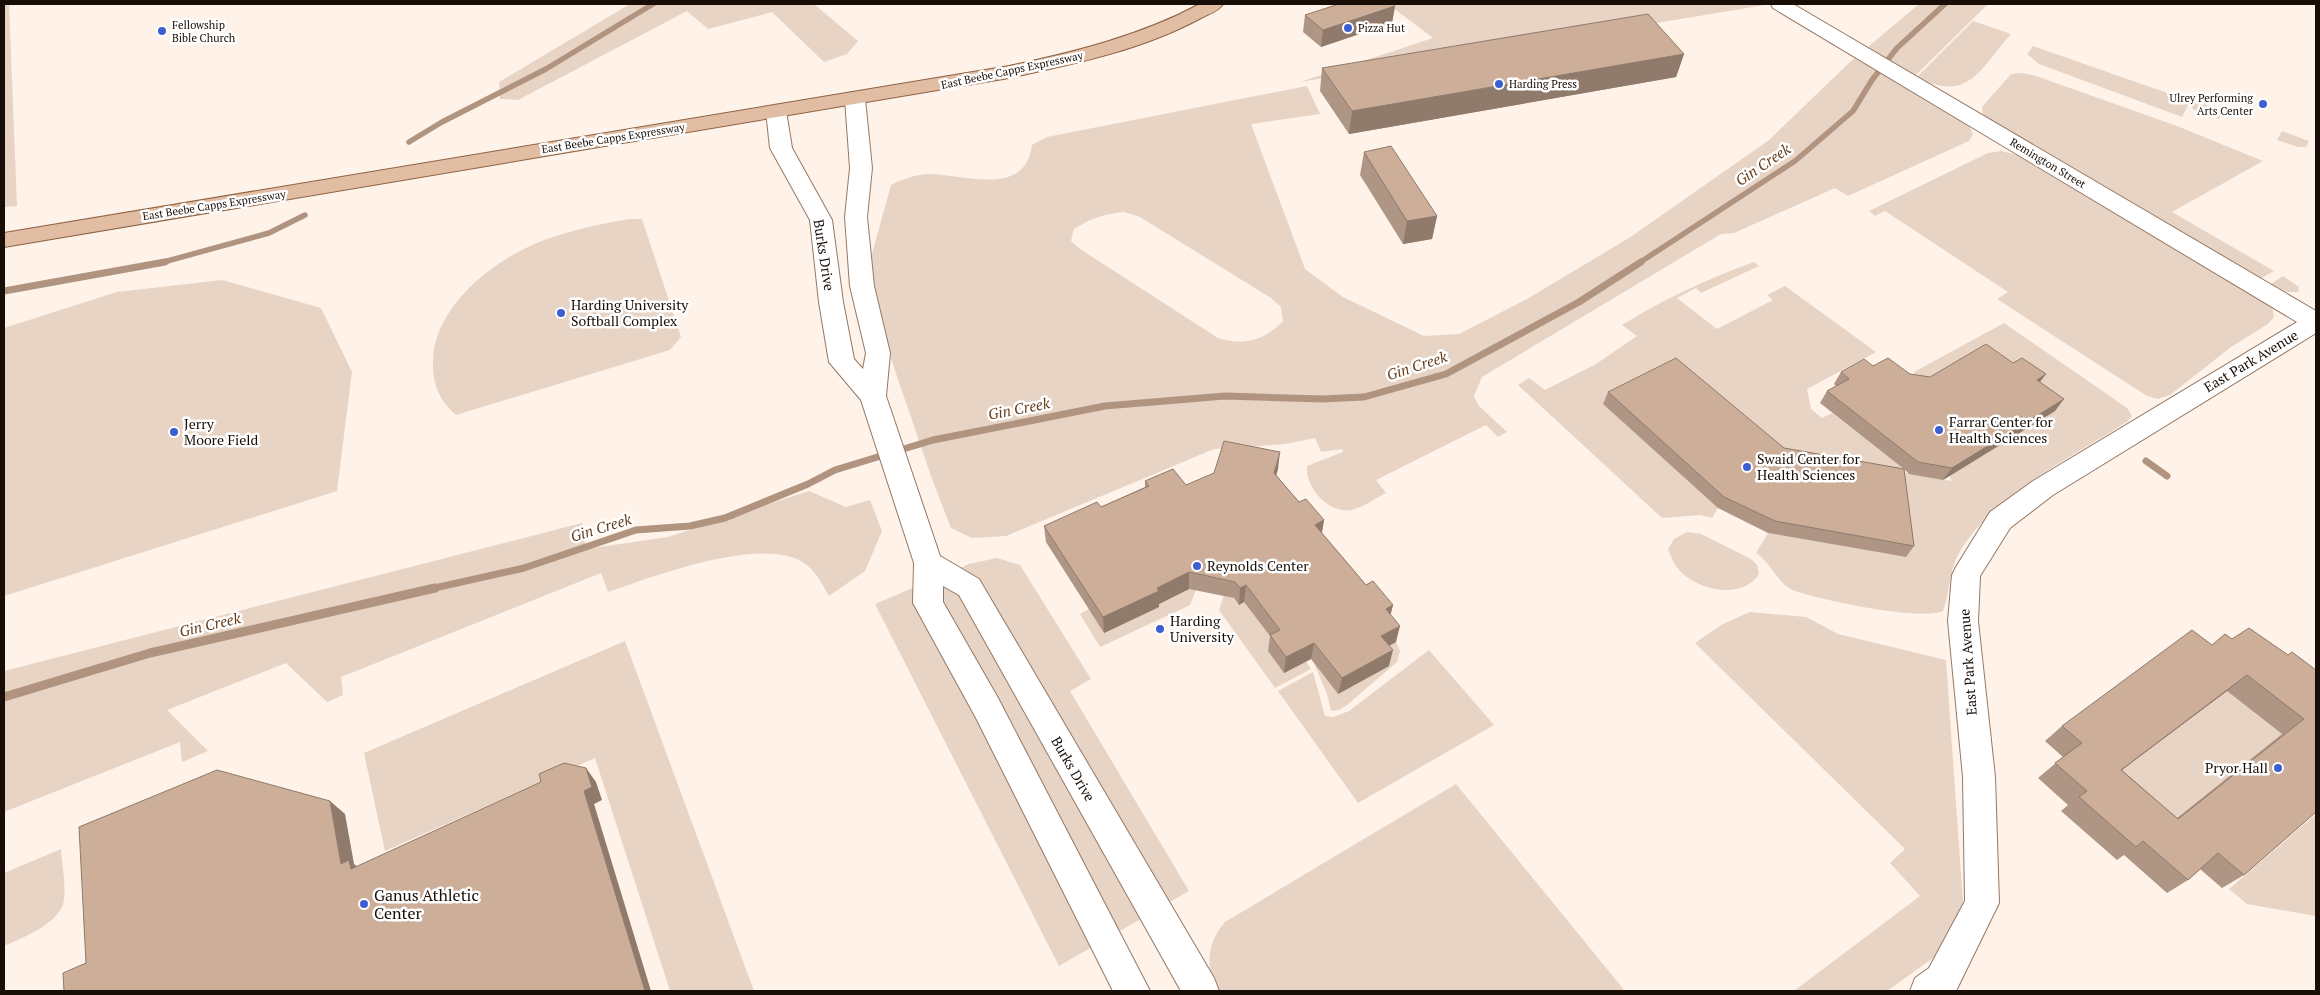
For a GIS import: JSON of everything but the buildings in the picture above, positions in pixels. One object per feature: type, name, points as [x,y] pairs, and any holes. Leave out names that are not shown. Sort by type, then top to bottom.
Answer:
[{"type":"main road","name":"East Beebe Capps Expressway","points":[[4,240],[936,86],[1047,64],[1104,49],[1148,36],[1184,21],[1214,4]]},
{"type":"street","name":"Remington Street","points":[[1780,4],[2316,322]]},
{"type":"street","name":"Burks Drive","points":[[855,99],[860,168],[856,217],[862,286],[878,353],[873,396],[928,563],[928,603],[987,708],[1132,991]]},
{"type":"street","name":"Burks Drive","points":[[776,111],[781,148],[821,220],[831,302],[842,362],[873,396]]},
{"type":"street","name":"East Park Avenue","points":[[1928,991],[1942,981],[1982,903],[1979,777],[1962,621],[1966,575],[2000,520],[2054,480],[2316,322]]},
{"type":"street","name":"Burks Drive","points":[[928,563],[969,586],[1201,991]]},
{"type":"shaded area","points":[[4,4],[9,4],[17,206],[4,207]]},
{"type":"shaded area","points":[[630,4],[814,4],[858,41],[847,54],[824,62],[772,12],[708,29],[687,11],[518,100],[500,99],[499,82]]},
{"type":"shaded area","points":[[1388,4],[1765,5],[1300,82],[1433,38]]},
{"type":"shaded area","points":[[1919,4],[1988,4],[1905,86],[1969,125],[1973,134],[1969,141],[1848,196],[1835,188],[1734,233],[1721,234],[1482,377],[1474,396],[1479,406],[1507,432],[1498,437],[1486,425],[1376,480],[1386,493],[1351,510],[1334,508],[1326,503],[1314,490],[1310,482],[1307,466],[1343,452],[1342,449],[1321,452],[1315,438],[1285,444],[1214,449],[1006,536],[972,538],[951,528],[932,479],[888,350],[870,261],[891,185],[918,175],[928,174],[974,179],[1005,177],[1018,172],[1027,161],[1032,145],[1047,137],[1307,86],[1320,114],[1251,124],[1305,269],[1343,297],[1424,336],[1459,334],[1527,299],[1629,238],[1769,140],[1850,62]],"holes":[[[1124,212],[1140,217],[1271,298],[1281,307],[1283,321],[1269,333],[1254,340],[1237,342],[1218,338],[1080,249],[1071,241],[1074,229],[1098,217]]]},
{"type":"shaded area","points":[[1973,21],[2011,34],[1972,79],[1949,87],[1934,84],[1917,77]]},
{"type":"shaded area","points":[[2033,46],[2190,101],[2182,117],[2039,64],[2027,54]]},
{"type":"shaded area","points":[[2022,73],[2036,76],[2177,126],[2263,161],[2172,212],[2274,271],[2260,279],[1990,121],[1983,114],[1982,107],[2011,74]]},
{"type":"shaded area","points":[[2194,100],[2224,111],[2219,119],[2194,110],[2191,106]]},
{"type":"shaded area","points":[[2282,131],[2309,141],[2306,147],[2298,147],[2277,140]]},
{"type":"shaded area","points":[[2001,151],[2017,155],[2264,301],[2273,309],[2274,317],[2268,324],[2231,347],[2170,395],[2158,399],[2147,396],[1997,299],[2008,292],[1885,211],[1875,216],[1869,211],[1988,153]]},
{"type":"shaded area","name":"Harding University Softball Complex","points":[[629,219],[642,219],[681,337],[670,350],[456,415],[450,410],[441,398],[435,384],[433,361],[436,342],[442,324],[465,292],[496,265],[530,246],[578,230]]},
{"type":"shaded area","points":[[1754,262],[1759,266],[1701,293],[1696,288],[1677,298],[1717,329],[1773,300],[1767,295],[1785,286],[1876,352],[1807,389],[1811,409],[1822,418],[1832,413],[1889,457],[1900,459],[1902,472],[1951,481],[1949,469],[1915,388],[1914,372],[2004,323],[2127,408],[2132,416],[2128,421],[2034,479],[1990,514],[1972,534],[1955,561],[1943,611],[1913,613],[1869,608],[1845,604],[1792,590],[1782,582],[1756,553],[1768,533],[1905,557],[1718,508],[1712,518],[1700,515],[1662,518],[1518,385],[1529,378],[1545,390],[1596,364],[1637,336],[1622,325],[1686,290]]},
{"type":"shaded area","points":[[2283,276],[2299,287],[2298,292],[2286,292],[2269,285]]},
{"type":"shaded area","name":"Jerry Moore Field","points":[[222,280],[321,308],[352,372],[337,491],[4,596],[4,328],[117,292]]},
{"type":"shaded area","points":[[809,491],[846,507],[870,500],[882,531],[865,571],[829,596],[815,573],[806,564],[794,558],[775,554],[727,557],[675,570],[608,592],[601,573],[341,677],[343,695],[327,702],[286,663],[167,710],[208,751],[182,762],[180,742],[4,812],[4,671],[582,523],[586,549],[668,537]]},
{"type":"shaded area","points":[[1687,532],[1701,534],[1751,559],[1757,565],[1759,574],[1751,583],[1740,588],[1728,590],[1703,586],[1692,580],[1674,563],[1668,549],[1674,539]]},
{"type":"shaded area","points":[[997,558],[1020,565],[1091,679],[1070,691],[1189,891],[1059,966],[875,604],[969,564]]},
{"type":"shaded area","points":[[1189,589],[1196,590],[1190,605],[1100,647],[1080,614],[1089,609],[1154,601]]},
{"type":"shaded area","points":[[1224,595],[1234,598],[1239,605],[1244,602],[1278,646],[1306,661],[1311,669],[1275,688],[1219,610]]},
{"type":"shaded area","points":[[1750,612],[1806,617],[1838,634],[1946,660],[1963,903],[1940,953],[1887,991],[1794,991],[1920,896],[1890,863],[1905,849],[1695,643],[1721,625]]},
{"type":"shaded area","points":[[625,641],[754,991],[670,991],[595,758],[385,851],[364,753]]},
{"type":"shaded area","points":[[1396,642],[1400,651],[1397,662],[1347,705],[1339,710],[1331,711],[1327,694],[1313,661],[1338,694],[1377,652]]},
{"type":"shaded area","points":[[1429,650],[1494,725],[1358,803],[1278,691],[1313,672],[1325,716],[1333,717],[1349,711]]},
{"type":"shaded area","points":[[2227,691],[2282,734],[2158,833],[2103,784]]},
{"type":"shaded area","points":[[1456,784],[1625,991],[1219,991],[1211,973],[1210,955],[1214,938],[1225,922]]},
{"type":"shaded area","points":[[2316,814],[2316,916],[2247,904],[2229,889]]},
{"type":"shaded area","points":[[61,849],[65,888],[61,908],[56,916],[40,929],[4,946],[4,873]]},
{"type":"waterway","points":[[409,142],[442,122],[546,69],[653,4]]},
{"type":"waterway","name":"Gin Creek","points":[[1639,263],[1795,161],[1853,111],[1872,80],[1897,48],[1945,4]]},
{"type":"waterway","points":[[161,263],[269,233],[305,215]]},
{"type":"waterway","points":[[161,263],[165,262]]},
{"type":"waterway","name":"Gin Creek","points":[[430,589],[524,568],[636,530],[690,526],[725,518],[808,484],[835,470],[933,440],[1105,406],[1225,396],[1323,399],[1364,397],[1446,374],[1579,302],[1641,262]]},
{"type":"waterway","points":[[4,291],[161,263]]},
{"type":"waterway","points":[[2146,461],[2167,476]]},
{"type":"waterway","name":"Gin Creek","points":[[4,697],[150,653],[435,588]]},
{"type":"place","name":"Pizza Hut","points":[[1348,28]]},
{"type":"place","name":"Fellowship Bible Church","points":[[162,31]]},
{"type":"place","name":"Harding Press","points":[[1499,84]]},
{"type":"place","name":"Ulrey Performing Arts Center","points":[[2263,104]]},
{"type":"place","name":"Harding University Softball Complex","points":[[561,313]]},
{"type":"place","name":"Farrar Center for Health Sciences","points":[[1939,430]]},
{"type":"place","name":"Jerry Moore Field","points":[[174,432]]},
{"type":"place","name":"Swaid Center for Health Sciences","points":[[1747,467]]},
{"type":"place","name":"Reynolds Center","points":[[1197,566]]},
{"type":"place","name":"Harding University","points":[[1160,629]]},
{"type":"place","name":"Pryor Hall","points":[[2278,768]]},
{"type":"place","name":"Ganus Athletic Center","points":[[364,904]]}]
